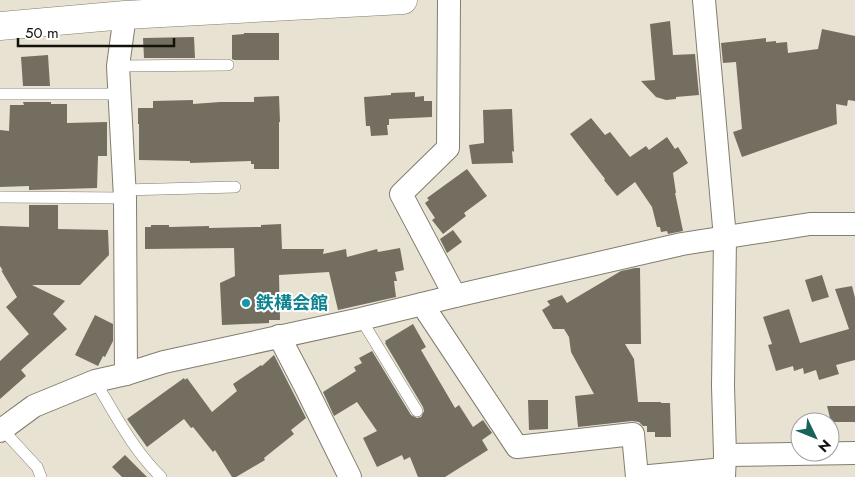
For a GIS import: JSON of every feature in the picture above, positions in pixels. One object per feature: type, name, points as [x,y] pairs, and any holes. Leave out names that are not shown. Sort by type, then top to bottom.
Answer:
[{"type":"main road","points":[[0,26],[125,15],[403,0]]},
{"type":"street","points":[[449,0],[448,148],[401,194],[455,296]]},
{"type":"street","points":[[704,0],[724,238],[723,386],[725,467]]},
{"type":"street","points":[[125,15],[118,66],[124,194],[126,374]]},
{"type":"street","points":[[1,430],[34,406],[95,381],[164,362],[682,244],[810,224],[855,224]]},
{"type":"street","points":[[422,304],[517,447],[633,434],[638,477],[855,452]]},
{"type":"street","points":[[279,336],[350,477]]},
{"type":"lane","points":[[118,66],[228,65]]},
{"type":"lane","points":[[0,94],[119,94]]},
{"type":"lane","points":[[0,197],[124,194],[235,187]]},
{"type":"lane","points":[[361,318],[417,411]]},
{"type":"lane","points":[[95,381],[128,435],[148,464],[161,477]]},
{"type":"lane","points":[[1,430],[37,467],[41,477]]},
{"type":"building","points":[[670,21],[673,55],[695,54],[699,95],[666,100],[656,97],[641,81],[655,80],[650,24]]},
{"type":"building","points":[[822,29],[855,36],[855,101],[848,100],[847,106],[836,104],[837,124],[742,157],[733,132],[742,129],[736,62],[723,63],[721,43],[766,38],[766,42],[787,42],[788,53],[818,49]]},
{"type":"building","points":[[279,33],[279,60],[232,59],[232,35]]},
{"type":"building","points":[[194,37],[195,58],[144,58],[143,38]]},
{"type":"building","points":[[48,55],[50,86],[23,86],[21,57]]},
{"type":"building","points":[[415,92],[415,97],[424,96],[424,101],[432,101],[432,117],[389,119],[389,125],[387,125],[388,135],[371,136],[370,126],[366,126],[364,97]]},
{"type":"building","points":[[279,96],[279,169],[254,169],[254,164],[251,164],[251,161],[190,163],[190,161],[139,160],[138,108],[153,108],[153,101],[193,100],[193,104],[254,102],[254,97]]},
{"type":"building","points":[[23,102],[67,104],[67,123],[107,122],[107,156],[98,156],[97,188],[29,190],[29,186],[0,187],[0,130],[9,131],[10,105],[24,105]]},
{"type":"building","points":[[512,109],[513,163],[472,164],[469,145],[484,143],[483,110]]},
{"type":"building","points":[[591,118],[605,135],[610,132],[630,157],[646,146],[649,150],[667,137],[675,149],[678,147],[688,163],[673,173],[683,231],[668,234],[667,231],[661,232],[660,227],[657,227],[652,207],[635,182],[617,196],[570,134]]},
{"type":"building","points":[[467,169],[487,196],[464,213],[466,216],[443,234],[432,220],[435,218],[425,203],[429,200],[427,198]]},
{"type":"building","points":[[29,205],[58,205],[58,229],[108,230],[109,255],[80,285],[32,285],[65,301],[53,314],[67,329],[21,370],[26,376],[0,399],[0,361],[29,334],[6,307],[17,297],[0,266],[0,226],[29,227]]},
{"type":"building","points":[[281,224],[282,249],[324,249],[323,254],[346,249],[347,257],[377,249],[378,252],[400,248],[404,270],[395,272],[397,281],[394,281],[396,297],[338,310],[329,272],[279,275],[280,320],[269,320],[269,323],[222,325],[220,283],[235,276],[234,248],[145,249],[145,227],[151,227],[151,225],[169,225],[169,227],[209,226],[209,228],[261,227],[261,225]]},
{"type":"building","points":[[453,230],[462,242],[447,253],[440,239]]},
{"type":"building","points":[[640,268],[641,344],[625,344],[634,359],[638,402],[670,403],[671,437],[655,437],[655,432],[647,432],[647,426],[632,421],[578,427],[575,396],[594,394],[571,352],[569,337],[564,329],[553,329],[542,310],[550,305],[547,301],[562,295],[567,303],[621,271]]},
{"type":"building","points":[[822,275],[829,297],[812,302],[805,280]]},
{"type":"building","points":[[852,286],[855,298],[855,360],[836,365],[839,374],[819,380],[816,370],[804,374],[803,368],[794,371],[793,366],[776,371],[768,345],[772,344],[763,317],[789,309],[800,343],[849,329],[835,289]]},
{"type":"building","points":[[95,315],[113,324],[113,341],[98,366],[75,355]]},
{"type":"building","points":[[413,324],[426,347],[421,350],[455,408],[459,405],[473,427],[483,420],[492,433],[482,440],[488,450],[445,477],[418,477],[410,457],[404,460],[402,455],[377,467],[363,438],[377,431],[357,402],[334,416],[323,392],[356,371],[354,367],[362,363],[359,358],[372,351],[411,415],[417,418],[421,417],[424,411],[423,407],[385,343],[385,341]]},
{"type":"building","points":[[274,355],[306,418],[291,430],[294,434],[264,458],[265,460],[236,477],[232,477],[215,450],[213,452],[184,419],[147,447],[127,419],[184,378],[185,380],[187,378],[212,412],[237,391],[233,384],[262,366]]},
{"type":"building","points":[[528,400],[548,400],[548,429],[529,430]]},
{"type":"building","points":[[827,406],[855,406],[855,422],[840,422],[840,412],[828,412]]},
{"type":"building","points":[[125,455],[147,477],[122,477],[112,467]]},
{"type":"place","name":"鉄構会館","points":[[246,303]]}]
